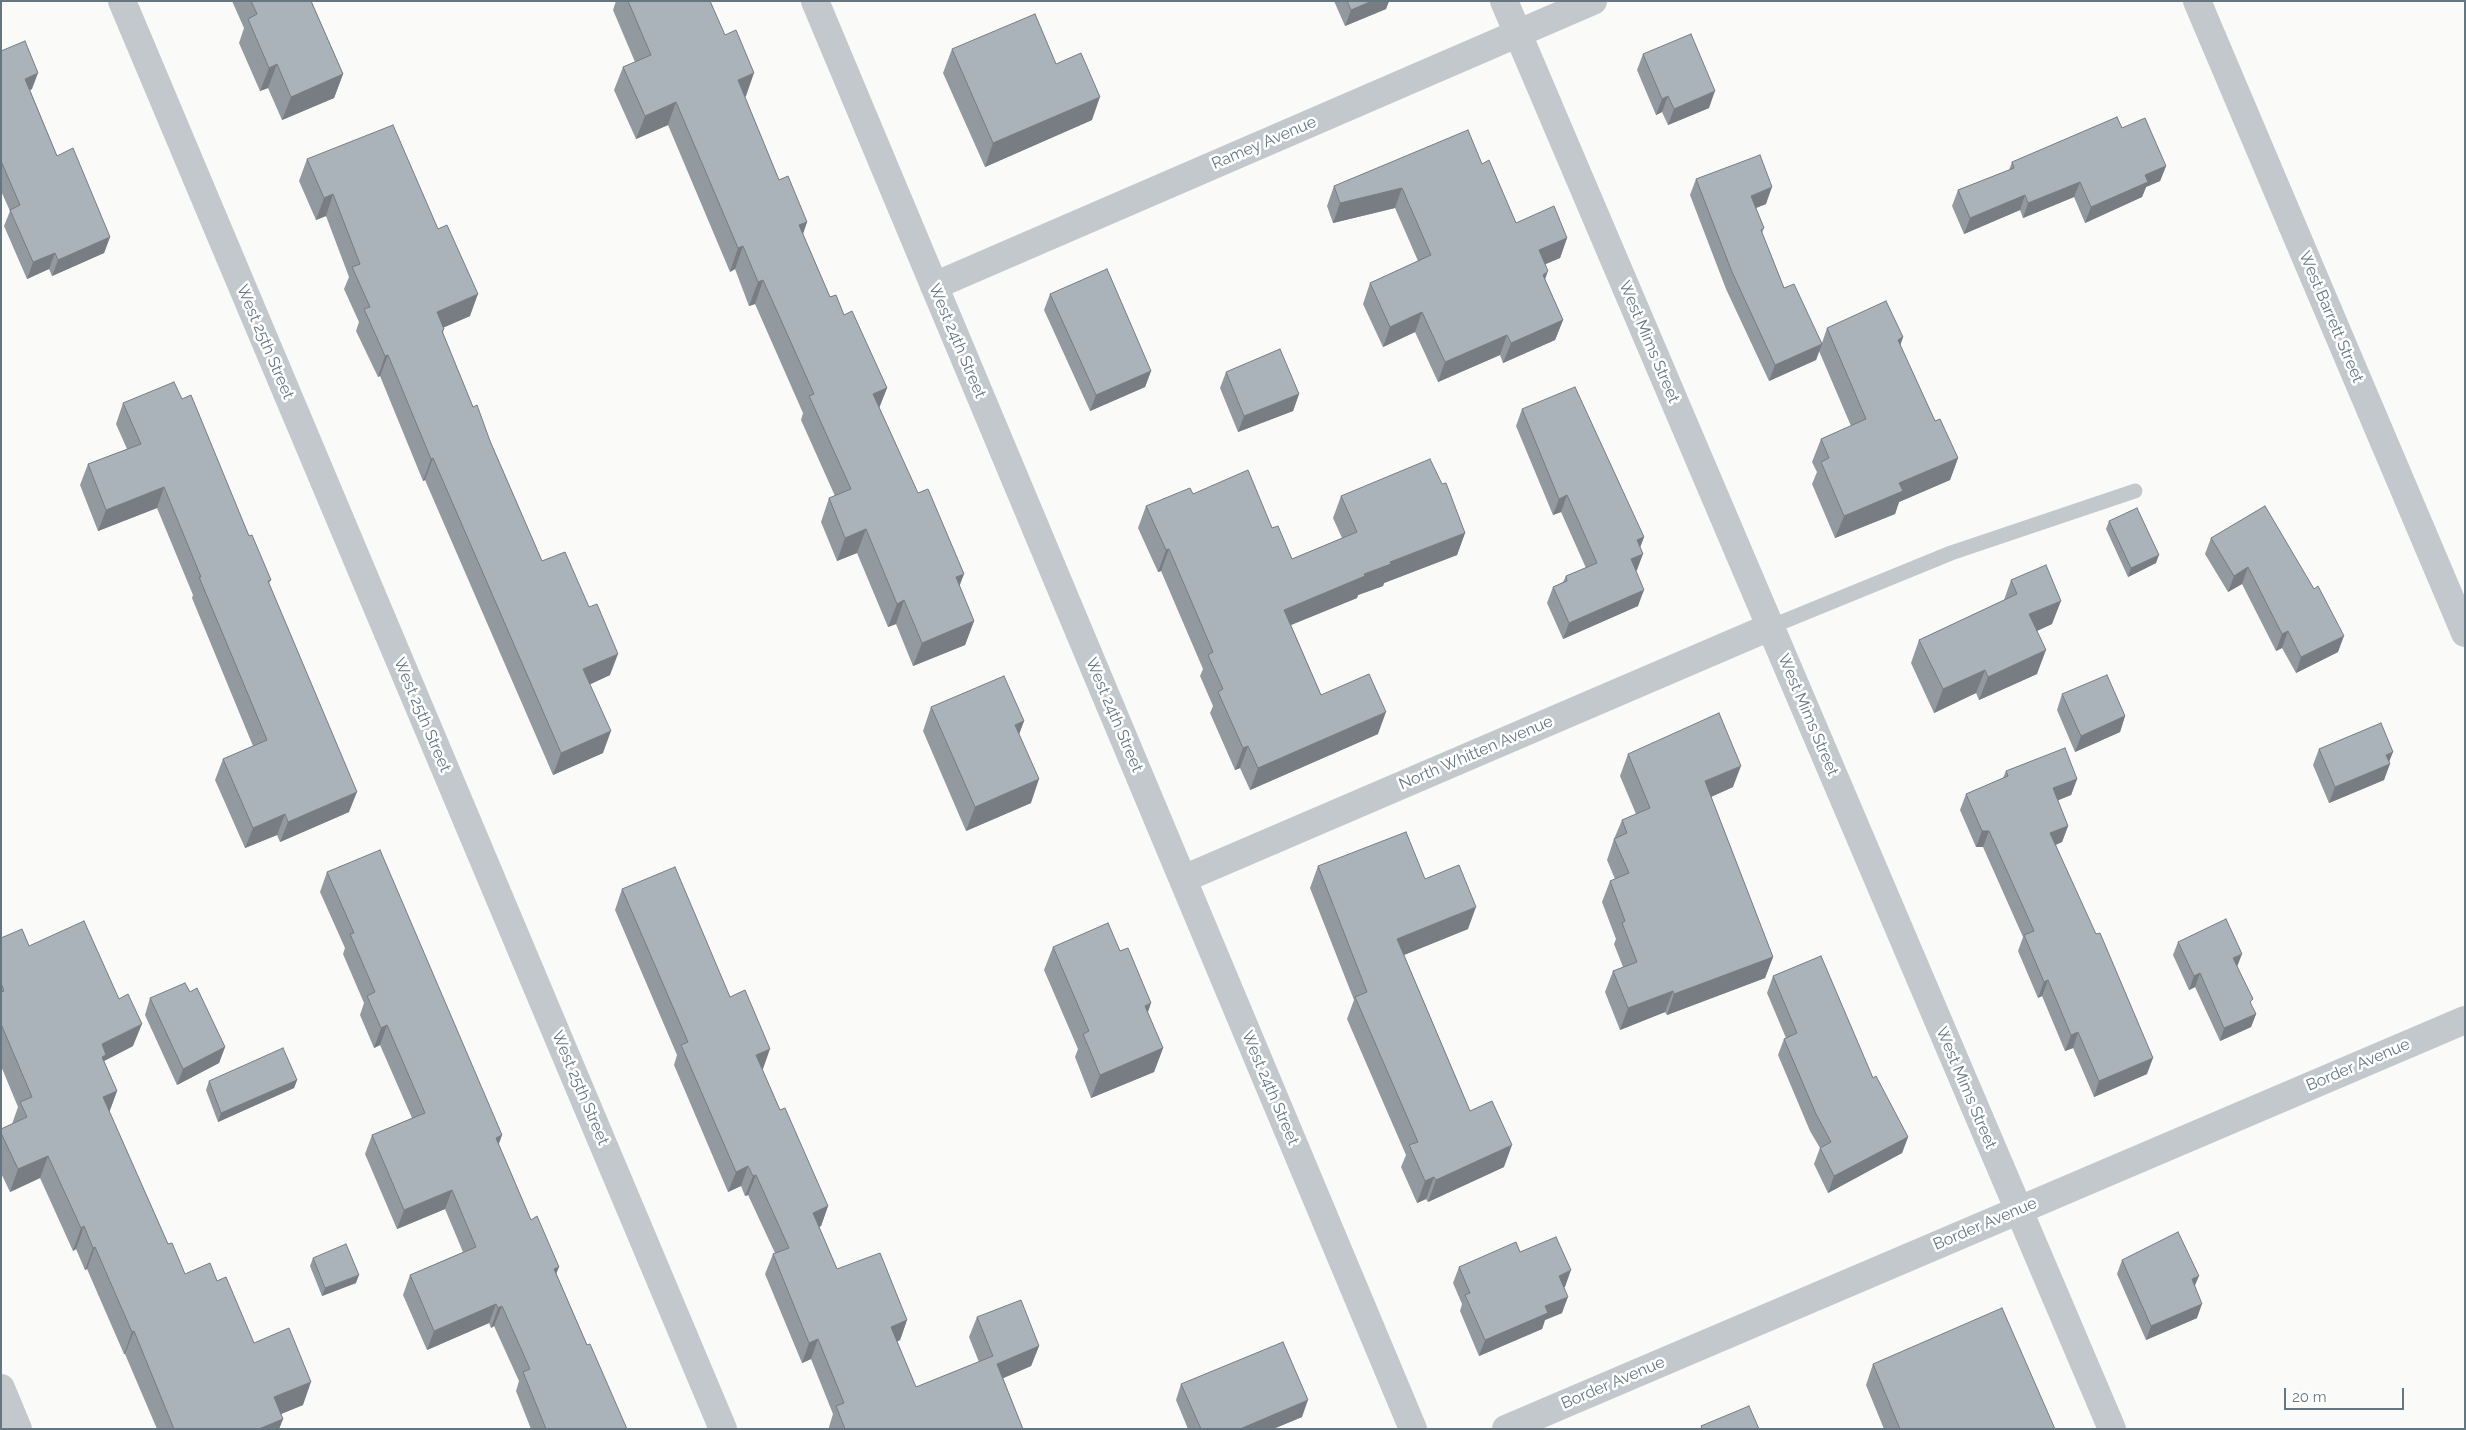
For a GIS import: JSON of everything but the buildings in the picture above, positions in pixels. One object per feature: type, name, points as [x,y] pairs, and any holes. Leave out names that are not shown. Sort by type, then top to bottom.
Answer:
[{"type":"street","name":"West 25th Street","points":[[122,1],[723,1429]]},
{"type":"street","name":"West 24th Street","points":[[815,1],[1413,1429]]},
{"type":"street","name":"West Mims Street","points":[[1504,1],[2112,1429]]},
{"type":"street","name":"Ramey Avenue","points":[[934,286],[1593,1]]},
{"type":"street","name":"West Barrett Street","points":[[2197,1],[2465,634]]},
{"type":"street","name":"North Whitten Avenue","points":[[1183,879],[1770,627]]},
{"type":"street","name":"Border Avenue","points":[[1506,1429],[2465,1020]]},
{"type":"street","points":[[1,1388],[18,1429]]},
{"type":"lane","points":[[1770,627],[1952,553],[2135,491]]}]
